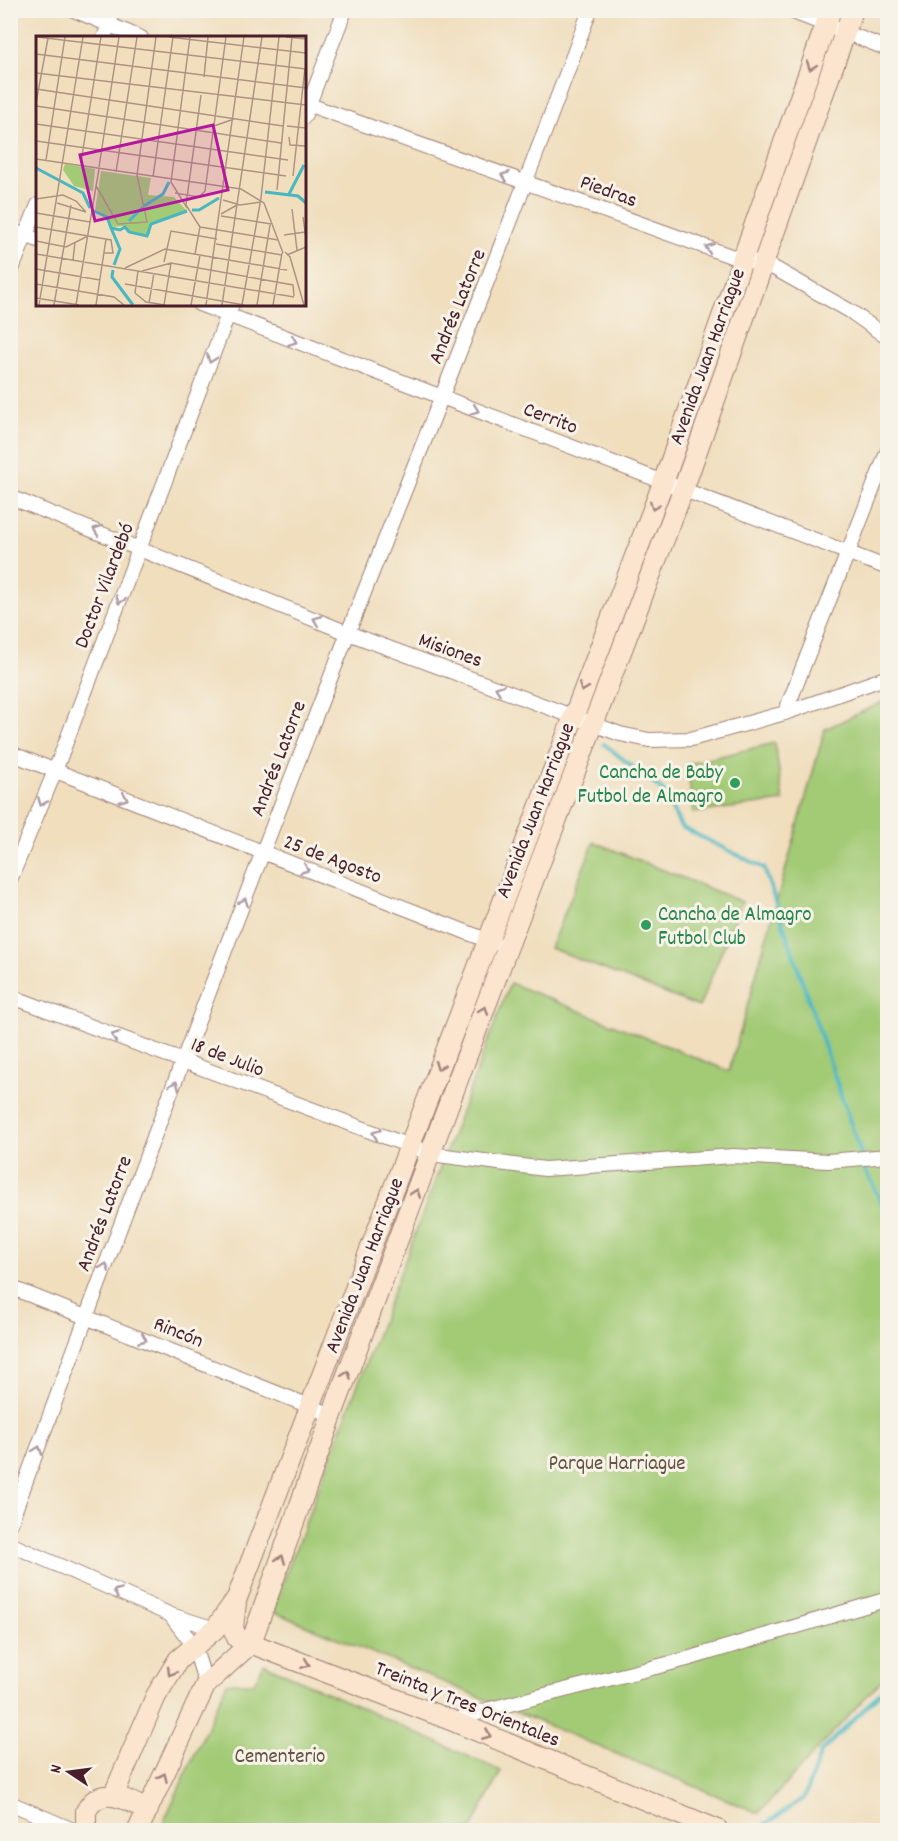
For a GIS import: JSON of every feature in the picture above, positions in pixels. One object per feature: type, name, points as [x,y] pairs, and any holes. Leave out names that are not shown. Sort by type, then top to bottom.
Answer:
[{"type":"street","points":[[74,10],[106,31],[131,36]]},
{"type":"street","points":[[106,31],[114,10]]},
{"type":"street","points":[[306,108],[345,10]]},
{"type":"street","name":"Andrés Latorre","points":[[10,1524],[86,1317],[263,852],[527,184],[590,10]]},
{"type":"street","points":[[788,10],[829,18],[845,32],[888,49]]},
{"type":"street","name":"Avenida Juan Harriague","points":[[138,1830],[206,1684],[254,1635],[332,1415],[507,948],[683,490],[853,10]]},
{"type":"street","name":"Avenida Juan Harriague","points":[[114,1794],[156,1696],[178,1660],[214,1629],[237,1598],[572,716],[663,483],[829,18]]},
{"type":"street","name":"Piedras","points":[[306,108],[742,260],[765,263],[850,311],[888,338]]},
{"type":"street","points":[[10,274],[32,238],[36,216]]},
{"type":"street","points":[[10,230],[32,238]]},
{"type":"street","name":"Cerrito","points":[[209,306],[230,310],[442,397],[888,568]]},
{"type":"street","name":"Doctor Vilardebó","points":[[10,880],[55,771],[230,310]]},
{"type":"street","points":[[785,713],[888,450]]},
{"type":"street","name":"Misiones","points":[[10,497],[140,547],[348,633],[593,724],[649,740],[691,739],[785,713],[888,677]]},
{"type":"street","name":"25 de Agosto","points":[[10,753],[507,948]]},
{"type":"street","name":"18 de Julio","points":[[10,996],[431,1154],[545,1169],[734,1156],[828,1161],[888,1156]]},
{"type":"street","name":"Rincón","points":[[10,1287],[332,1415]]},
{"type":"street","points":[[10,1544],[171,1615],[214,1629]]},
{"type":"street","name":"Treinta y Tres Orientales","points":[[237,1598],[234,1634],[254,1635],[453,1721],[713,1828]]},
{"type":"street","points":[[453,1721],[490,1709],[687,1659],[888,1599]]},
{"type":"street","points":[[171,1615],[194,1646],[206,1684]]},
{"type":"street","points":[[86,1830],[84,1821],[90,1804],[96,1798],[114,1794],[148,1810]]},
{"type":"street","points":[[10,1803],[73,1830]]},
{"type":"green space","name":"Parque Harriague","points":[[887,700],[887,1674],[759,1813],[272,1611],[510,983],[729,1071],[825,729]]},
{"type":"green space","name":"Cancha de Baby Futbol de Almagro","points":[[775,743],[783,801],[693,813],[687,764]]},
{"type":"green space","name":"Cancha de Almagro Futbol Club","points":[[594,842],[742,902],[699,1007],[550,948]]},
{"type":"green space","name":"Cementerio","points":[[264,1664],[501,1771],[471,1830],[160,1830],[227,1683],[254,1683]]},
{"type":"waterway","points":[[604,744],[663,791],[681,827],[764,868],[861,1154]]},
{"type":"waterway","points":[[863,1166],[888,1215]]},
{"type":"waterway","points":[[757,1830],[804,1798],[821,1752],[888,1685]]},
{"type":"place","name":"Cancha de Baby Futbol de Almagro","points":[[735,783]]},
{"type":"place","name":"Cancha de Almagro Futbol Club","points":[[646,925]]}]
